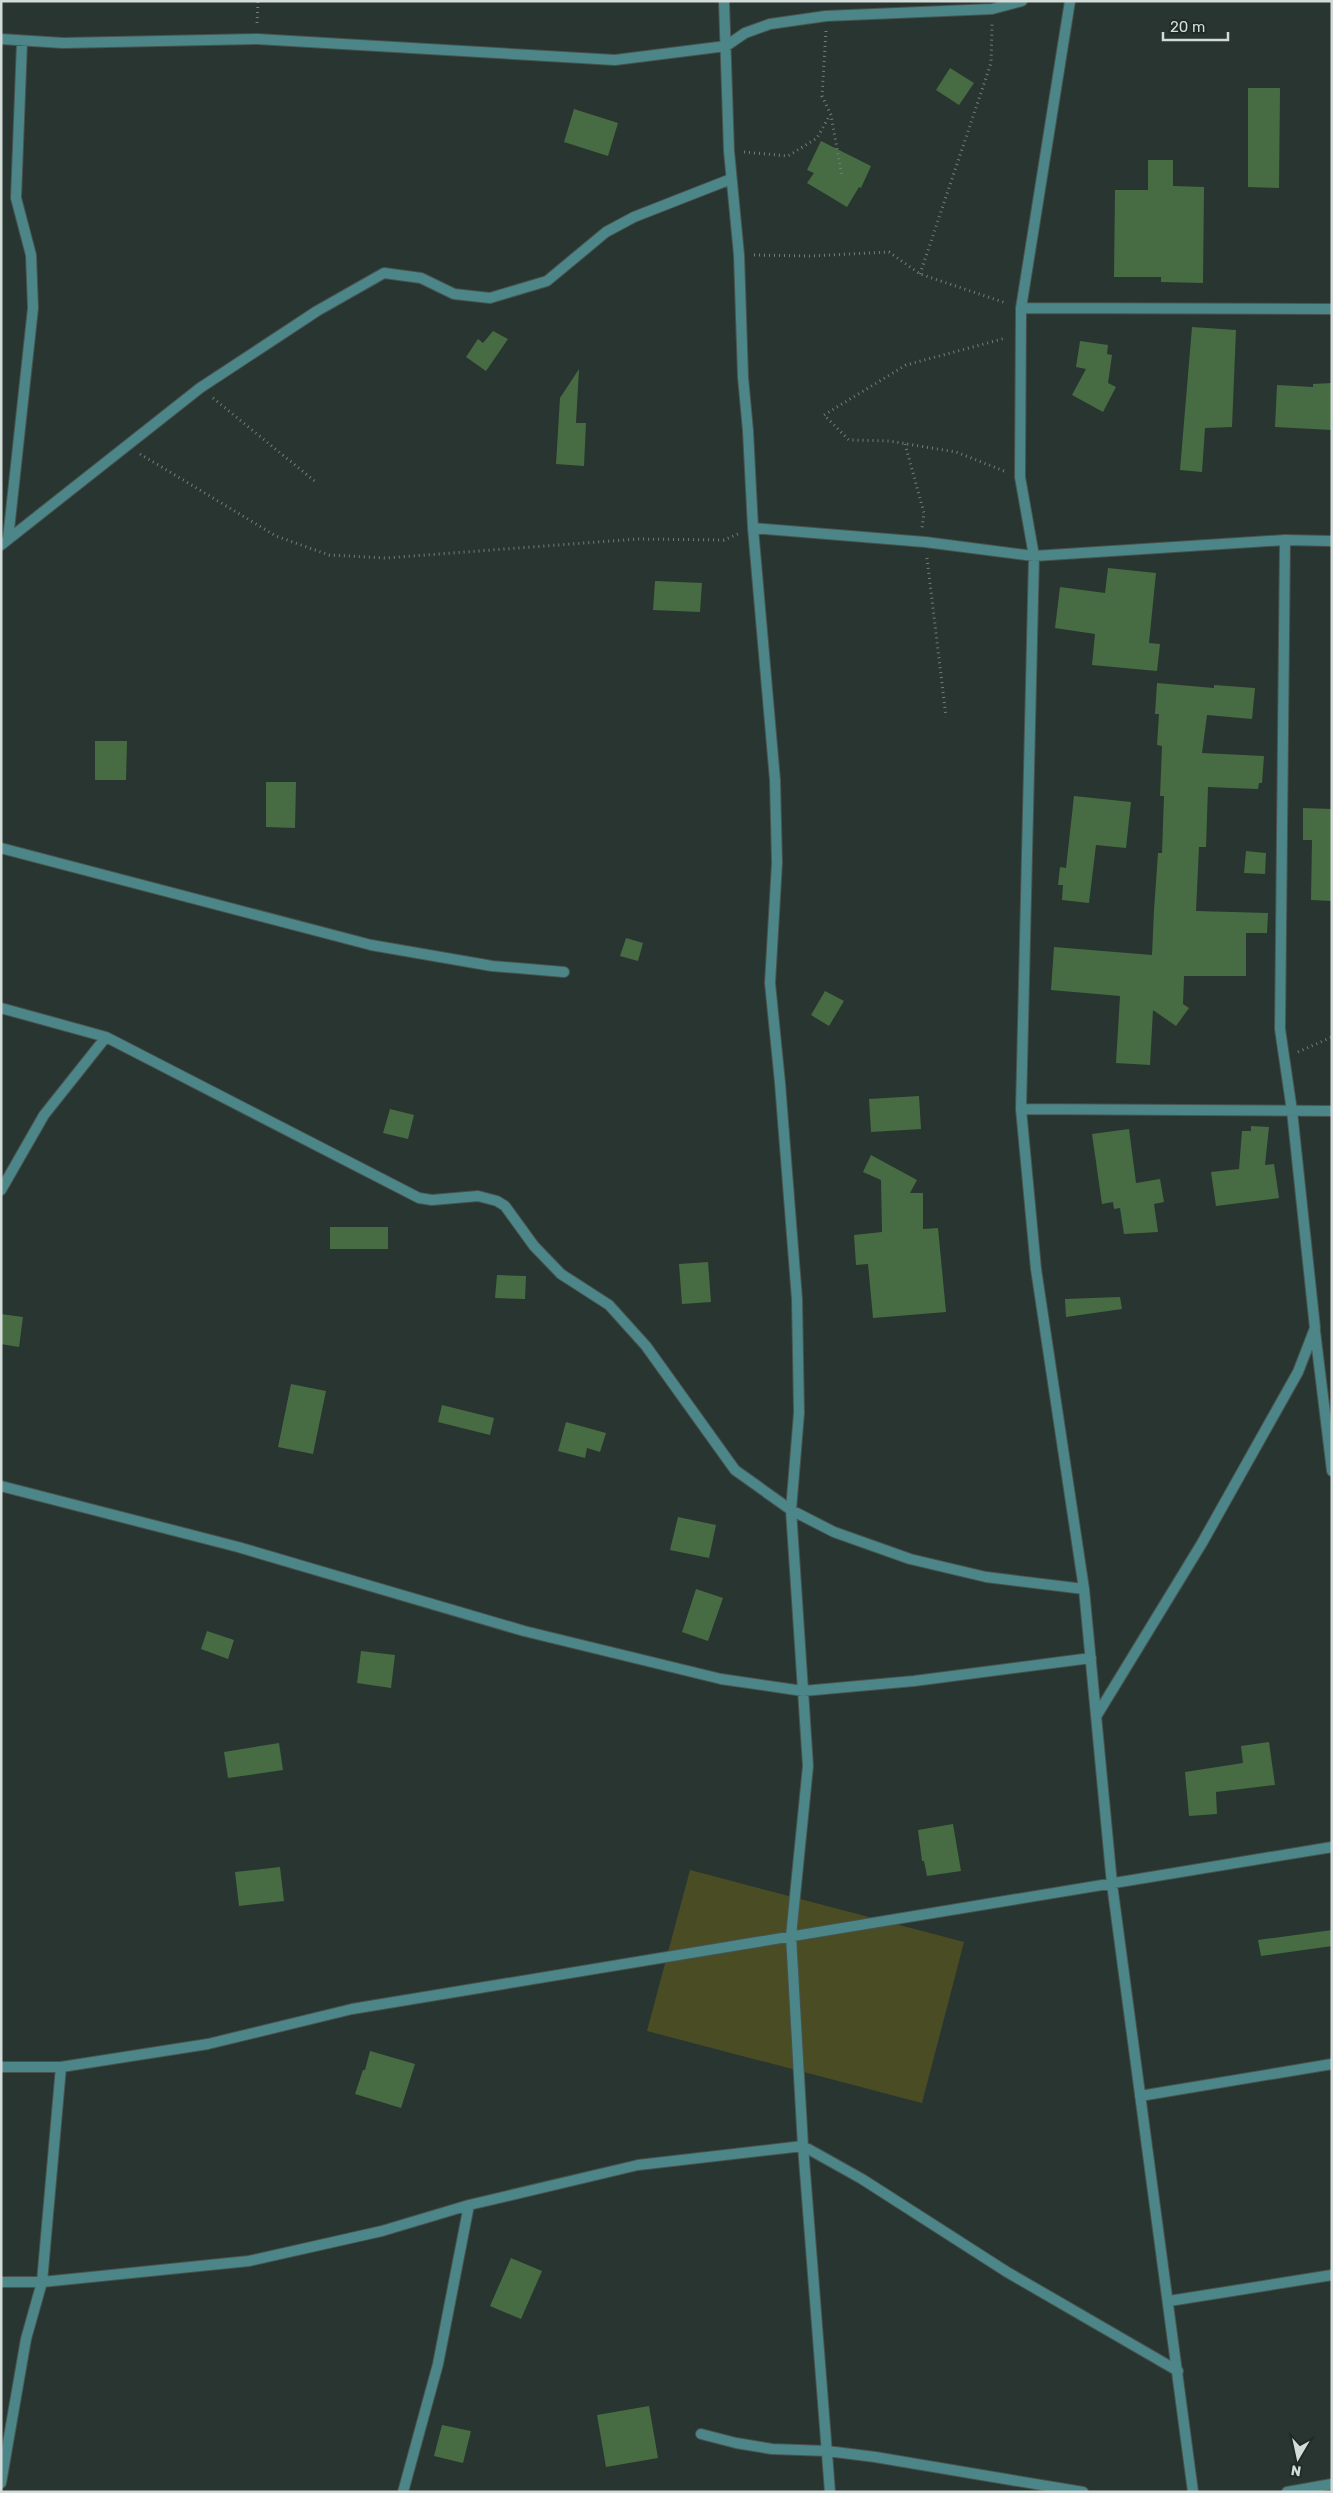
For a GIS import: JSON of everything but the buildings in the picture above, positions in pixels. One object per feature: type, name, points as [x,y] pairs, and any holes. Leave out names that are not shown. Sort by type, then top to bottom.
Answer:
[{"type":"street","points":[[724,1],[729,151],[739,255],[742,377],[748,431],[753,528],[775,780],[777,863],[770,983],[797,1299],[799,1413],[791,1510],[808,1766],[792,1936],[803,2146],[830,2492]]},
{"type":"street","points":[[870,1],[870,13]]},
{"type":"street","points":[[1,39],[22,42],[257,40],[615,60],[726,46],[745,33],[770,24],[826,16],[870,13],[992,9],[1022,1]]},
{"type":"street","points":[[1070,1],[1021,308],[1020,477],[1034,556],[1021,1109],[1036,1269],[1084,1589],[1112,1884],[1193,2492]]},
{"type":"street","points":[[5,542],[33,308],[31,255],[16,198],[22,42]]},
{"type":"street","points":[[5,542],[200,388],[317,311],[384,272],[421,278],[454,294],[490,298],[547,281],[606,232],[634,218],[731,179]]},
{"type":"street","points":[[1021,308],[1332,309]]},
{"type":"street","points":[[753,528],[925,542],[1034,556],[1285,540],[1332,540]]},
{"type":"street","points":[[1285,540],[1280,1029],[1282,1059],[1292,1111],[1332,1471]]},
{"type":"street","points":[[1,848],[371,945],[492,966],[564,972]]},
{"type":"street","points":[[1,1008],[106,1037],[420,1198],[432,1200],[478,1196],[497,1201],[505,1206],[534,1246],[561,1274],[608,1305],[646,1346],[735,1470],[791,1510],[834,1532],[910,1559],[986,1577],[1084,1589]]},
{"type":"street","points":[[1,1190],[44,1115],[106,1037]]},
{"type":"street","points":[[1021,1109],[1332,1111]]},
{"type":"street","points":[[1097,1715],[1202,1542],[1298,1372],[1315,1328]]},
{"type":"street","points":[[1,1486],[238,1547],[524,1630],[721,1679],[803,1691],[914,1681],[1091,1658]]},
{"type":"street","points":[[1,2067],[61,2067],[208,2044],[352,2009],[1332,1846]]},
{"type":"street","points":[[1140,2096],[1332,2064]]},
{"type":"street","points":[[1,2483],[26,2339],[42,2282],[61,2067]]},
{"type":"street","points":[[1,2282],[42,2282],[249,2261],[382,2231],[469,2205],[638,2165],[803,2146],[862,2179],[1007,2272],[1178,2371]]},
{"type":"street","points":[[403,2492],[438,2364],[469,2205]]},
{"type":"street","points":[[1169,2301],[1332,2275]]},
{"type":"street","points":[[701,2434],[736,2443],[772,2448],[827,2451],[978,2472],[1083,2492]]},
{"type":"street","points":[[1288,2492],[1332,2484]]},
{"type":"path","points":[[257,40],[258,1]]},
{"type":"path","points":[[920,274],[991,63],[992,9]]},
{"type":"path","points":[[826,16],[822,96],[831,115],[842,177]]},
{"type":"path","points":[[729,151],[788,156],[817,138],[831,115]]},
{"type":"path","points":[[739,255],[809,256],[889,252],[920,274],[1021,308]]},
{"type":"path","points":[[1020,477],[956,452],[905,443],[849,440],[824,415],[906,365],[1021,334]]},
{"type":"path","points":[[200,388],[317,483]]},
{"type":"path","points":[[905,443],[924,513],[922,527],[946,717]]},
{"type":"path","points":[[127,446],[276,536],[330,555],[386,558],[637,539],[724,540],[753,528]]},
{"type":"path","points":[[1282,1059],[1332,1038]]},
{"type":"green space","points":[[690,1870],[964,1942],[922,2103],[647,2031]]}]
